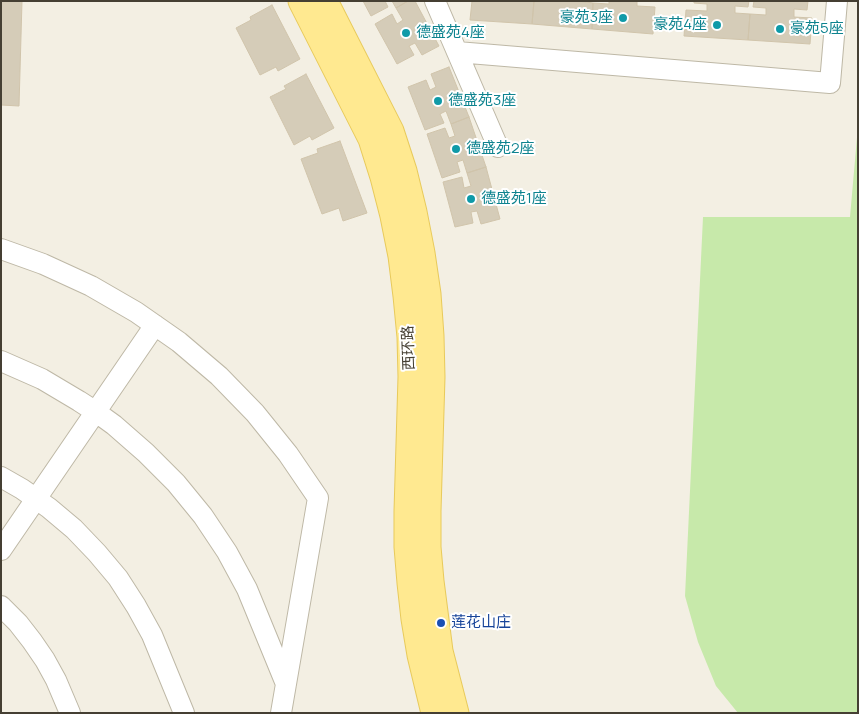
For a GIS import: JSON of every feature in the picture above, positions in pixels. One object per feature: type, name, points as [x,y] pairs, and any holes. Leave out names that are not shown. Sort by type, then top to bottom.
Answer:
[{"type":"main road","name":"西环路","points":[[301,1],[372,139],[386,185],[401,256],[410,337],[411,377],[407,547],[414,619],[420,655],[434,713]]},
{"type":"main road","name":"西环路","points":[[325,1],[391,131],[404,171],[422,253],[428,294],[432,377],[428,529],[431,581],[440,651],[456,713]]},
{"type":"street","points":[[435,1],[498,147]]},
{"type":"street","points":[[457,52],[830,83],[837,1]]},
{"type":"street","points":[[1,250],[43,264],[90,286],[136,312],[179,342],[219,376],[255,413],[288,454],[318,498],[281,713]]},
{"type":"street","points":[[1,550],[155,326]]},
{"type":"street","points":[[1,361],[79,400],[114,425],[176,483],[203,516],[227,552],[247,589],[286,684]]},
{"type":"street","points":[[1,477],[49,508],[97,553],[118,578],[152,635],[184,713]]},
{"type":"street","points":[[1,606],[18,623],[45,660],[70,713]]},
{"type":"green space","points":[[858,126],[858,713],[738,713],[716,686],[698,642],[685,596],[703,217],[850,217]]},
{"type":"building","points":[[1,1],[22,1],[19,106],[1,105]]},
{"type":"building","points":[[363,1],[385,1],[388,7],[371,16]]},
{"type":"building","points":[[392,1],[408,1],[396,8]]},
{"type":"building","name":"德盛苑4座","points":[[408,1],[415,1],[439,46],[422,55],[415,43],[409,46],[414,55],[397,64],[375,24],[392,14],[397,24],[403,20],[396,8]]},
{"type":"building","points":[[472,1],[534,1],[532,24],[470,20]]},
{"type":"building","points":[[534,1],[593,3],[592,29],[532,24]]},
{"type":"building","name":"豪苑3座","points":[[609,1],[637,1],[637,6],[655,7],[653,34],[592,29],[593,3],[609,4]]},
{"type":"building","name":"豪苑4座","points":[[694,1],[749,1],[748,7],[735,6],[735,13],[750,14],[748,40],[684,36],[686,10],[707,11],[707,4],[694,3]]},
{"type":"building","name":"豪苑5座","points":[[754,1],[808,1],[807,10],[794,9],[794,17],[812,18],[810,44],[748,40],[750,14],[766,15],[766,8],[753,7]]},
{"type":"building","points":[[272,5],[300,59],[278,71],[276,67],[260,75],[236,28],[251,20],[250,17]]},
{"type":"building","name":"德盛苑3座","points":[[449,67],[469,117],[451,124],[446,111],[440,114],[444,123],[425,130],[408,87],[426,80],[430,90],[436,87],[431,74]]},
{"type":"building","points":[[306,74],[334,128],[312,140],[310,136],[294,145],[270,97],[286,89],[284,86]]},
{"type":"building","name":"德盛苑2座","points":[[469,117],[486,167],[467,173],[463,160],[457,162],[460,172],[442,178],[427,134],[445,128],[449,138],[455,136],[451,124]]},
{"type":"building","points":[[340,141],[367,213],[343,221],[339,208],[322,214],[301,159],[318,153],[317,149]]},
{"type":"building","name":"德盛苑1座","points":[[486,167],[500,219],[481,224],[477,211],[471,212],[473,223],[455,227],[443,182],[462,177],[464,188],[471,186],[467,173]]},
{"type":"place","name":"豪苑3座","points":[[623,18]]},
{"type":"place","name":"豪苑4座","points":[[717,25]]},
{"type":"place","name":"豪苑5座","points":[[780,29]]},
{"type":"place","name":"德盛苑4座","points":[[406,33]]},
{"type":"place","name":"德盛苑3座","points":[[438,101]]},
{"type":"place","name":"德盛苑2座","points":[[456,149]]},
{"type":"place","name":"德盛苑1座","points":[[471,199]]},
{"type":"place","name":"莲花山庄","points":[[441,623]]}]
